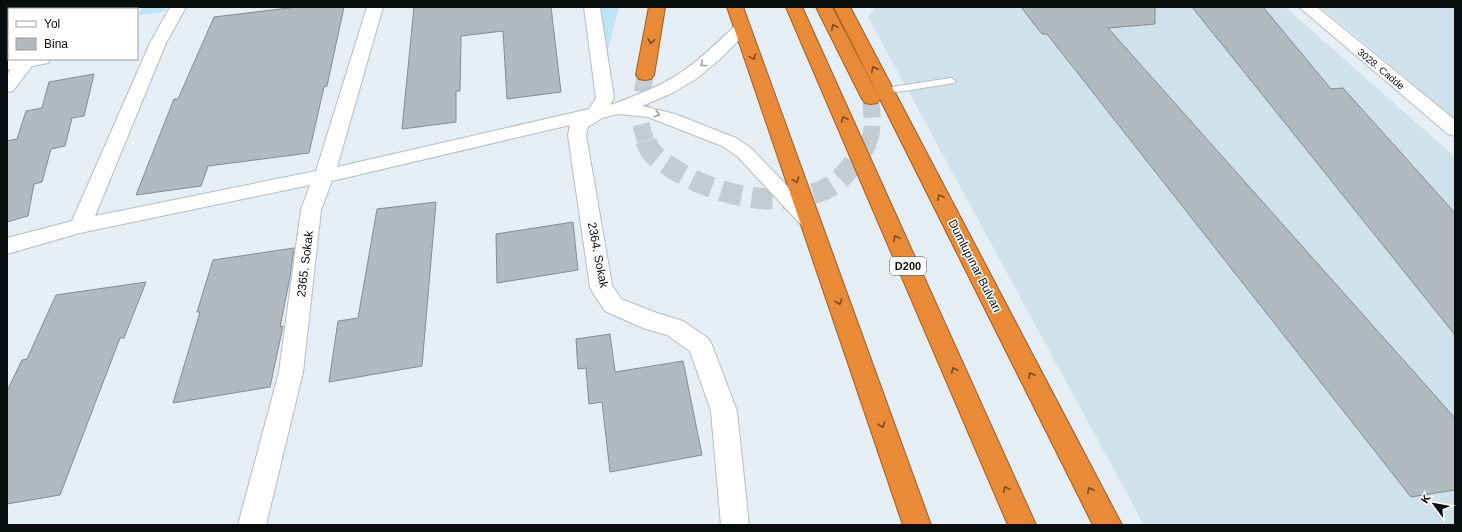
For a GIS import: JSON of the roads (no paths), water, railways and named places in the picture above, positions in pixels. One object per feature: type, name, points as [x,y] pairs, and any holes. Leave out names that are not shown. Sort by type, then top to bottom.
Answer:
[{"type":"highway","points":[[645,75],[657,7]]},
{"type":"highway","points":[[735,7],[917,525]]},
{"type":"highway","name":"D200","points":[[794,7],[1022,525]]},
{"type":"highway","points":[[824,7],[878,95]]},
{"type":"highway","name":"Dumlupınar Bulvarı","points":[[842,7],[878,95],[1108,525]]},
{"type":"street","points":[[80,226],[158,43],[178,7]]},
{"type":"street","name":"2365. Sokak","points":[[252,525],[291,372],[311,210],[324,176],[375,7]]},
{"type":"street","name":"2364. Sokak","points":[[592,7],[605,98],[596,113],[579,125],[576,135],[601,287],[613,305],[651,322],[675,328],[700,345],[724,411],[735,525]]},
{"type":"street","name":"3028. Cadde","points":[[1307,7],[1455,130]]},
{"type":"street","points":[[7,246],[80,226],[324,176],[619,108],[654,96],[683,80],[712,57],[742,28]]},
{"type":"street","points":[[138,46],[158,43]]},
{"type":"street","points":[[7,65],[32,60]]},
{"type":"street","points":[[7,88],[32,60]]},
{"type":"street","points":[[619,108],[650,112],[663,116],[728,142],[744,152],[811,223]]},
{"type":"lane","points":[[878,95],[952,81]]},
{"type":"tunnel","points":[[645,75],[639,118],[646,142]]},
{"type":"tunnel","points":[[868,142],[872,127],[871,99]]},
{"type":"tunnel","points":[[646,141],[654,155],[691,179],[726,192],[763,199],[800,197],[827,189],[847,171],[868,141]]}]
